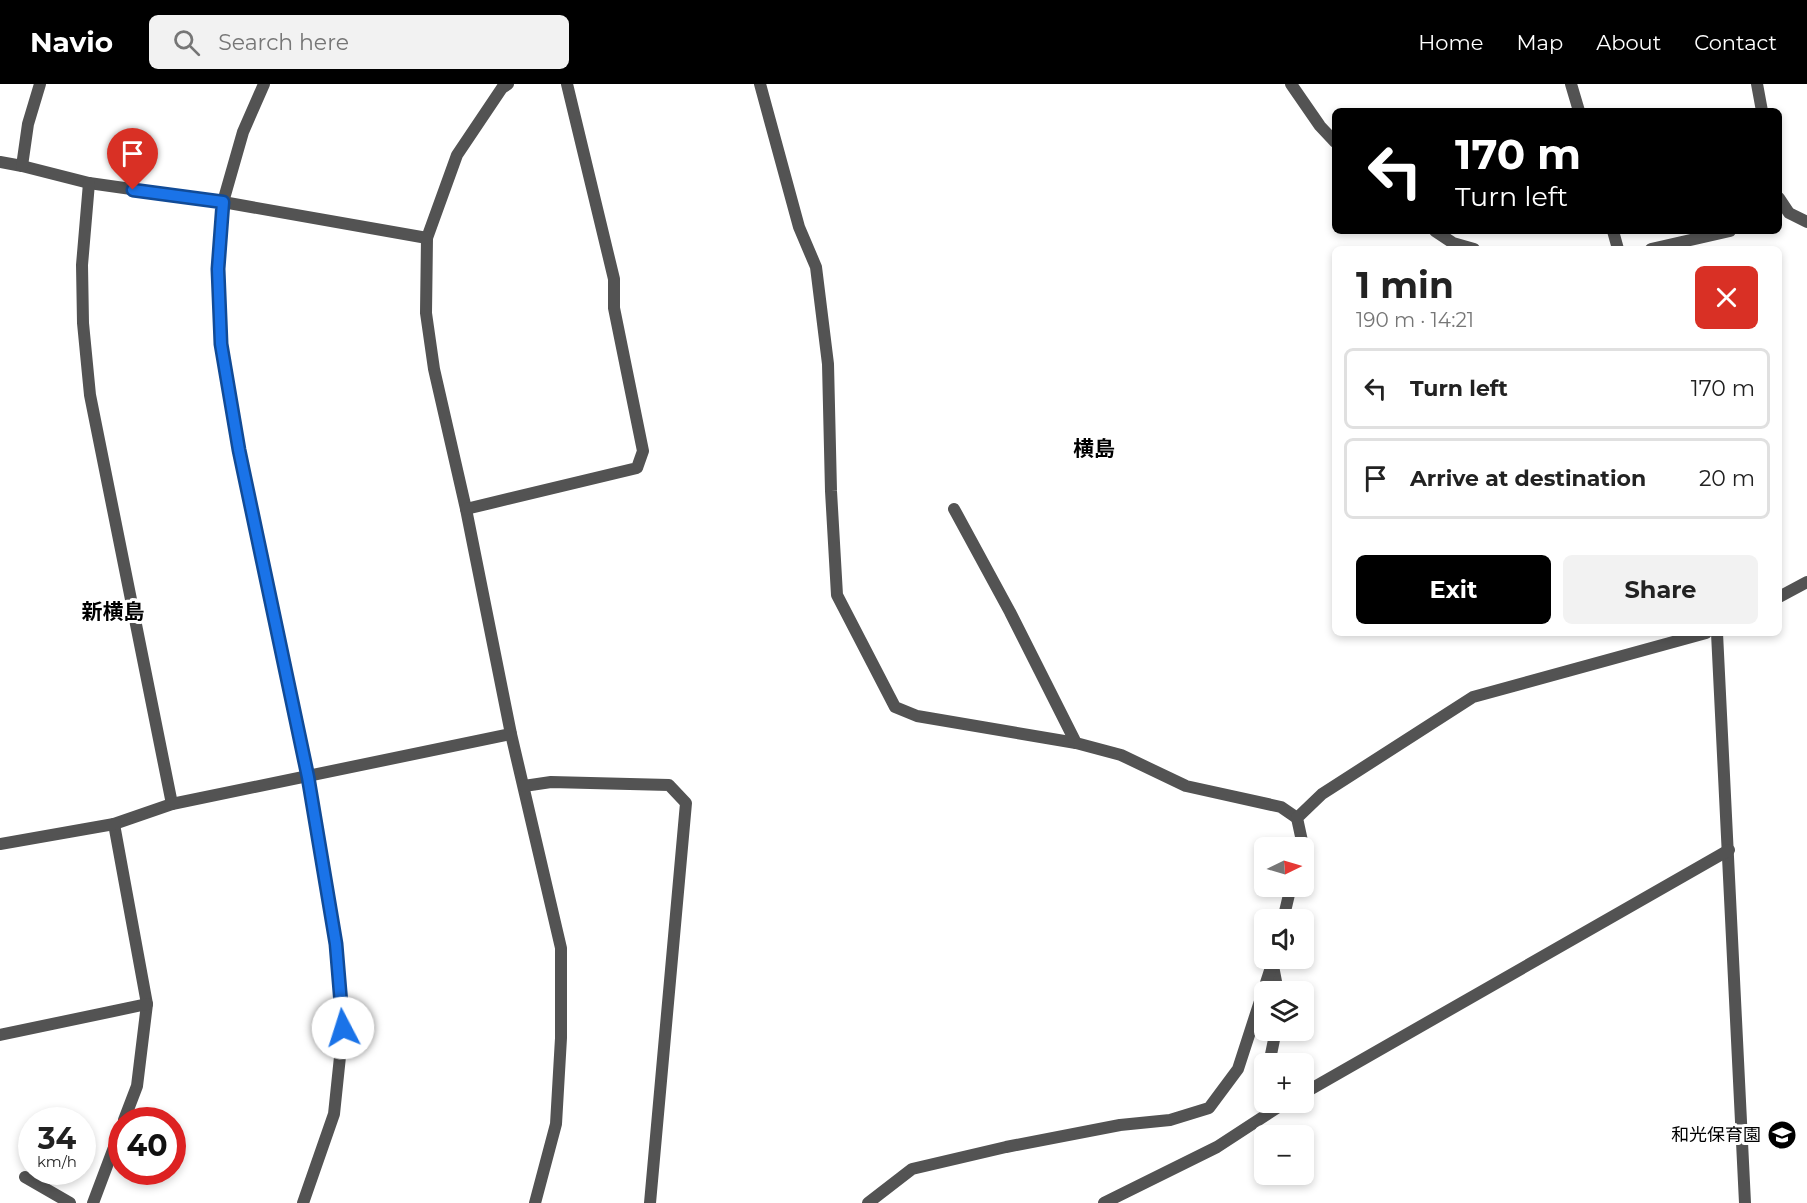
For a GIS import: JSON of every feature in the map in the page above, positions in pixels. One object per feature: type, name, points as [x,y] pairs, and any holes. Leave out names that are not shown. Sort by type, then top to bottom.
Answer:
[{"type":"street","points":[[22,166],[28,124],[39,84]]},
{"type":"street","points":[[264,84],[243,132],[223,202],[218,269],[221,344],[239,450],[308,777],[336,944],[343,1028],[334,1114],[303,1203]]},
{"type":"street","points":[[508,84],[502,88],[457,155],[427,238],[426,313],[434,369],[466,509],[511,734],[561,948],[561,1038],[556,1124],[535,1203]]},
{"type":"street","points":[[466,509],[637,468],[643,450],[614,308],[614,279],[567,84]]},
{"type":"street","points":[[760,84],[800,227],[816,267],[828,364],[831,490],[837,595],[895,707],[917,716],[1076,743],[1121,755],[1186,786],[1281,807],[1297,818],[1301,837]]},
{"type":"street","points":[[1291,84],[1320,126],[1332,139]]},
{"type":"street","points":[[1571,84],[1578,108]]},
{"type":"street","points":[[1757,84],[1761,108]]},
{"type":"street","points":[[0,162],[88,183],[223,202],[427,238]]},
{"type":"street","points":[[88,183],[82,265],[83,323],[90,395],[172,804]]},
{"type":"street","points":[[1782,202],[1789,213],[1801,219]]},
{"type":"street","points":[[1782,220],[1801,219]]},
{"type":"street","points":[[1440,234],[1453,243],[1464,246]]},
{"type":"street","points":[[1664,246],[1717,234]]},
{"type":"street","points":[[954,509],[1010,612],[1076,743]]},
{"type":"street","points":[[1782,595],[1807,582]]},
{"type":"street","points":[[1297,818],[1322,794],[1473,698],[1695,636]]},
{"type":"street","points":[[1717,636],[1745,1203]]},
{"type":"street","points":[[0,844],[114,824],[172,804],[511,734]]},
{"type":"street","points":[[524,786],[550,782],[669,785],[686,803],[650,1203]]},
{"type":"street","points":[[114,824],[147,1004],[137,1086],[129,1107]]},
{"type":"street","points":[[1314,1087],[1729,850]]},
{"type":"street","points":[[868,1203],[912,1169],[1085,1131],[1170,1120],[1209,1108],[1238,1069],[1270,969]]},
{"type":"street","points":[[0,1035],[147,1004]]},
{"type":"street","points":[[1104,1203],[1217,1147],[1262,1113]]},
{"type":"street","points":[[93,1203],[108,1163]]},
{"type":"street","points":[[39,1185],[70,1203]]},
{"type":"place","name":"和光保育園","points":[[1782,1135]]},
{"type":"district","name":"横島","points":[[1094,449]]},
{"type":"district","name":"新横島","points":[[113,612]]},
{"type":"route","points":[[133,190],[223,202],[218,269],[221,344],[239,450],[308,777],[336,944],[343,1028]]}]
